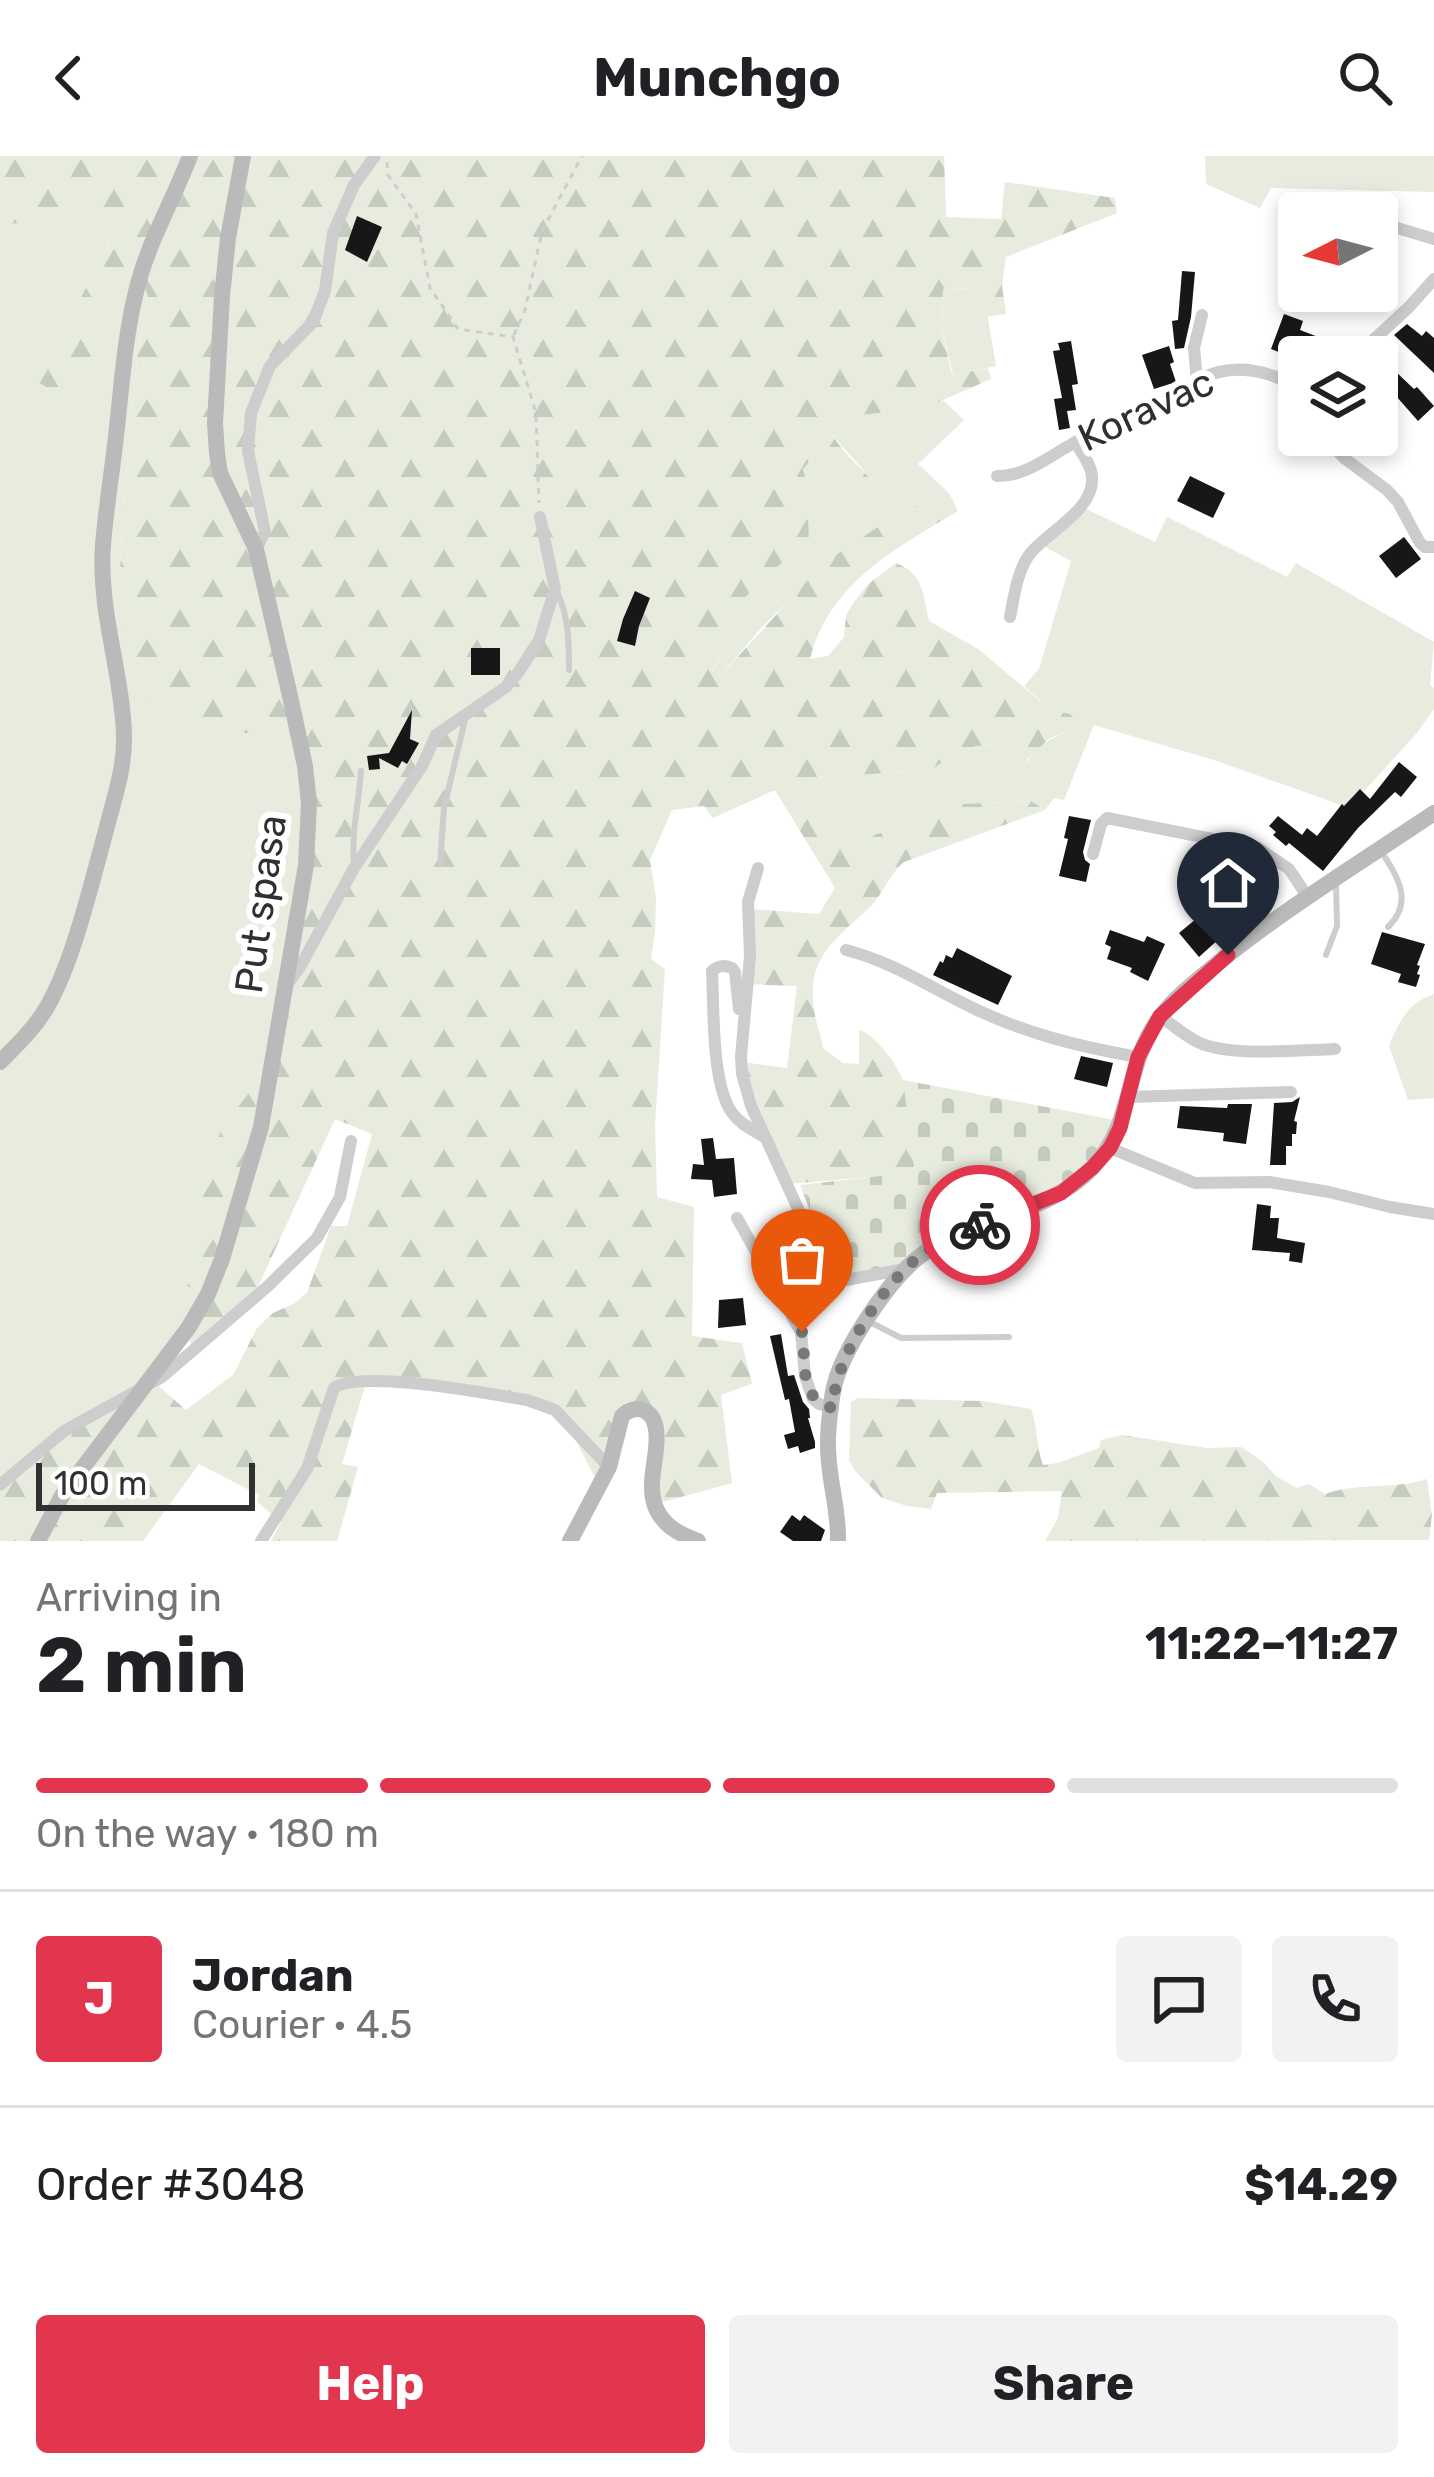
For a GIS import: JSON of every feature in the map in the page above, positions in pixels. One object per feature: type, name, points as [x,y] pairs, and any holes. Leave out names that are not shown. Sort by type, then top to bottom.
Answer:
[{"type":"street","points":[[0,1062],[32,1030],[61,978],[120,771],[123,717],[103,599],[107,503],[136,291],[190,156]]},
{"type":"street","name":"Put spasa","points":[[38,1541],[63,1494],[189,1327],[222,1259],[261,1127],[306,865],[309,803],[305,766],[256,549],[220,473],[215,423],[226,258],[243,156]]},
{"type":"street","points":[[256,549],[265,532],[248,451],[251,413],[270,366],[314,322],[325,291],[333,233],[354,184],[375,156]]},
{"type":"street","points":[[1398,228],[1434,239]]},
{"type":"street","points":[[1376,336],[1434,279]]},
{"type":"street","points":[[1197,381],[1194,348],[1202,315]]},
{"type":"street","name":"Koravac","points":[[997,476],[1012,476],[1214,373],[1258,370],[1278,377]]},
{"type":"street","points":[[1010,617],[1029,555],[1070,518],[1090,488],[1090,469],[1075,442]]},
{"type":"street","points":[[1342,456],[1387,490],[1420,543],[1434,548]]},
{"type":"street","points":[[284,987],[422,766],[436,735],[494,697],[518,673],[539,640],[555,589],[540,517]]},
{"type":"street","points":[[838,1541],[828,1440],[833,1390],[843,1363],[892,1283],[938,1244],[1061,1193],[1092,1168],[1120,1128],[1138,1057],[1160,1016],[1205,973],[1307,896],[1434,813]]},
{"type":"street","points":[[1093,854],[1107,818],[1205,836],[1258,848],[1288,869],[1307,896]]},
{"type":"street","points":[[742,1030],[750,956],[748,902],[758,868]]},
{"type":"street","points":[[846,950],[886,963],[1023,1029],[1082,1048],[1138,1057]]},
{"type":"street","points":[[765,1138],[734,1115],[722,1094],[712,971],[723,965],[736,973],[742,1074],[751,1106],[800,1214],[815,1264],[828,1277],[846,1280],[906,1269]]},
{"type":"street","points":[[1160,1016],[1211,1047],[1336,1049]]},
{"type":"street","points":[[1129,1097],[1292,1092]]},
{"type":"street","points":[[0,1485],[64,1431],[143,1389],[195,1351],[317,1238],[340,1197],[351,1141]]},
{"type":"street","points":[[1110,1148],[1195,1183],[1270,1182],[1434,1214]]},
{"type":"street","points":[[737,1218],[802,1332],[805,1376],[813,1399],[833,1408]]},
{"type":"street","points":[[261,1541],[307,1469],[330,1396],[346,1381],[527,1400],[555,1410],[609,1467]]},
{"type":"street","points":[[570,1541],[609,1467],[625,1412],[637,1408],[651,1414],[657,1432],[652,1480],[656,1508],[670,1527],[698,1541]]},
{"type":"lane","points":[[555,589],[565,615],[569,670]]},
{"type":"lane","points":[[440,864],[444,808],[467,713]]},
{"type":"lane","points":[[355,868],[352,835],[361,771]]},
{"type":"lane","points":[[1380,849],[1403,904],[1388,927]]},
{"type":"lane","points":[[1326,955],[1337,926],[1335,880]]},
{"type":"lane","points":[[867,1320],[901,1338],[1009,1337]]},
{"type":"path","points":[[386,156],[388,175],[416,214],[430,288],[458,328],[513,337]]},
{"type":"path","points":[[540,517],[536,413],[513,337],[525,310],[542,231],[582,156]]},
{"type":"green space","points":[[0,156],[944,156],[946,217],[1001,219],[1005,182],[1115,198],[1117,213],[1006,257],[1002,286],[1006,314],[986,317],[983,288],[943,289],[942,331],[952,375],[988,368],[991,379],[943,400],[904,410],[820,420],[881,489],[858,498],[847,491],[841,473],[815,455],[803,469],[809,544],[737,605],[730,640],[712,671],[720,676],[823,564],[900,512],[949,493],[958,511],[889,554],[849,588],[820,632],[810,659],[828,656],[844,637],[846,615],[854,602],[868,584],[896,563],[917,579],[929,621],[978,649],[1051,710],[1070,714],[1082,726],[1050,738],[1027,759],[1026,767],[1004,745],[976,746],[929,771],[813,777],[832,819],[854,850],[876,834],[930,821],[960,804],[1031,801],[1045,810],[904,862],[875,902],[832,943],[817,967],[813,999],[823,1048],[843,1063],[859,1064],[859,1030],[890,1057],[905,1086],[915,1173],[790,1184],[749,1103],[742,1062],[787,1068],[797,986],[746,984],[750,909],[819,914],[835,888],[775,790],[713,818],[704,806],[672,810],[650,860],[656,898],[651,959],[665,969],[655,1125],[657,1197],[694,1207],[692,1336],[742,1343],[752,1384],[721,1395],[732,1483],[652,1505],[653,1425],[633,1411],[598,1484],[568,1425],[527,1400],[366,1382],[342,1464],[358,1467],[337,1541],[271,1541],[281,1522],[257,1502],[259,1495],[199,1464],[143,1541],[0,1541],[0,1485],[64,1431],[154,1382],[186,1410],[233,1375],[257,1328],[307,1293],[331,1226],[347,1226],[372,1134],[335,1119],[251,1302],[195,1351],[187,1336],[187,1291],[198,1211],[221,1129],[279,1061],[314,844],[303,739],[219,733],[134,695],[120,570],[138,350],[148,296],[137,271],[127,274],[99,330],[73,412],[31,380],[22,367],[50,355],[108,247],[111,223],[68,216],[0,225]]},
{"type":"green space","points":[[1205,156],[1434,156],[1434,192],[1271,188],[1260,208],[1206,184]]},
{"type":"green space","points":[[67,215],[111,223],[108,247],[50,356],[23,368],[73,411],[99,330],[127,274],[137,270],[148,296],[138,350],[120,570],[134,694],[219,733],[303,739],[314,788],[279,1061],[209,1173],[198,1211],[187,1291],[187,1336],[172,1359],[0,1485],[0,225]]},
{"type":"green space","points":[[983,288],[996,366],[953,375],[942,330],[943,289]]},
{"type":"green space","points":[[943,400],[964,420],[918,464],[949,493],[900,512],[790,600],[720,676],[712,672],[730,640],[737,605],[808,544],[803,469],[815,455],[841,473],[847,491],[880,489],[819,420],[904,410]]},
{"type":"green space","points":[[1082,507],[1155,542],[1167,517],[1287,577],[1296,563],[1434,642],[1430,685],[1434,709],[1365,790],[1344,806],[1214,760],[1094,725],[1064,800],[1054,798],[1045,810],[1031,801],[960,804],[930,821],[876,834],[854,850],[832,819],[812,777],[929,771],[976,746],[1004,745],[1025,766],[1041,746],[1081,726],[1069,714],[1051,710],[1024,686],[1039,669],[1071,561],[1040,544]]},
{"type":"green space","points":[[1434,994],[1434,1098],[1408,1100],[1389,1046],[1406,1014]]},
{"type":"green space","points":[[903,1080],[1120,1121],[1103,1151],[1065,1186],[947,1231],[900,1267],[835,1278],[827,1271],[800,1185],[915,1172]]},
{"type":"green space","points":[[858,1398],[983,1401],[1031,1409],[1043,1465],[1099,1448],[1101,1440],[1122,1435],[1207,1448],[1241,1447],[1277,1477],[1297,1488],[1309,1484],[1325,1494],[1427,1479],[1432,1515],[1429,1540],[1045,1541],[1058,1518],[1062,1491],[937,1493],[931,1509],[882,1498],[849,1460],[851,1402]]},
{"type":"building","points":[[357,216],[382,227],[367,262],[345,250]]},
{"type":"building","points":[[1182,271],[1195,272],[1191,317],[1184,348],[1175,349],[1172,321],[1178,320]]},
{"type":"building","points":[[1284,314],[1303,321],[1300,330],[1316,336],[1278,336],[1278,352],[1271,349]]},
{"type":"building","points":[[1407,324],[1422,336],[1426,331],[1434,338],[1434,373],[1398,336],[1394,335]]},
{"type":"building","points":[[1071,341],[1078,384],[1072,385],[1076,410],[1067,411],[1070,428],[1059,430],[1054,399],[1062,398],[1053,351],[1060,350],[1058,343]]},
{"type":"building","points":[[1169,346],[1176,382],[1154,389],[1142,355]]},
{"type":"building","points":[[1398,374],[1434,406],[1418,421],[1398,398]]},
{"type":"building","points":[[1190,476],[1225,493],[1213,518],[1177,501]]},
{"type":"building","points":[[1404,537],[1421,559],[1396,578],[1379,556]]},
{"type":"building","points":[[635,591],[650,598],[635,646],[617,641]]},
{"type":"building","points":[[471,648],[500,648],[500,675],[471,675]]},
{"type":"building","points":[[412,710],[410,739],[419,743],[407,764],[402,761],[398,768],[379,758],[380,769],[369,770],[367,756],[389,753]]},
{"type":"building","points":[[1399,762],[1417,777],[1401,797],[1395,792],[1358,828],[1323,871],[1273,835],[1276,832],[1269,826],[1278,816],[1302,835],[1307,828],[1317,836],[1360,789],[1370,799]]},
{"type":"building","points":[[1069,816],[1091,820],[1083,852],[1090,864],[1086,882],[1059,876]]},
{"type":"building","points":[[1260,864],[1279,887],[1259,903],[1240,881]]},
{"type":"building","points":[[1202,914],[1221,937],[1199,957],[1179,933]]},
{"type":"building","points":[[1110,930],[1165,944],[1148,981],[1130,972],[1132,968],[1107,959]]},
{"type":"building","points":[[1382,932],[1425,944],[1416,987],[1398,982],[1401,974],[1371,964]]},
{"type":"building","points":[[957,948],[1012,976],[998,1005],[933,975],[940,961],[946,955],[952,958]]},
{"type":"building","points":[[1081,1056],[1113,1063],[1107,1087],[1074,1079]]},
{"type":"building","points":[[1300,1097],[1296,1134],[1292,1134],[1292,1146],[1286,1146],[1286,1165],[1270,1165],[1274,1103]]},
{"type":"building","points":[[1228,1104],[1252,1104],[1246,1144],[1223,1141],[1224,1133],[1177,1128],[1180,1106],[1227,1108]]},
{"type":"building","points":[[713,1138],[716,1159],[734,1158],[737,1194],[714,1197],[712,1180],[691,1179],[693,1164],[704,1165],[701,1139]]},
{"type":"building","points":[[1257,1204],[1271,1206],[1270,1218],[1279,1218],[1277,1238],[1305,1243],[1302,1263],[1289,1261],[1290,1253],[1252,1250]]},
{"type":"building","points":[[743,1298],[746,1325],[718,1328],[719,1300]]},
{"type":"building","points":[[781,1334],[788,1376],[794,1375],[809,1409],[815,1442],[815,1448],[800,1453],[798,1446],[788,1449],[784,1435],[795,1432],[770,1336]]},
{"type":"building","points":[[792,1515],[800,1521],[804,1515],[825,1530],[821,1541],[793,1541],[780,1532]]},
{"type":"way so far","points":[[802,1332],[805,1376],[813,1399],[833,1408],[833,1390],[843,1363],[892,1283],[920,1255],[980,1225]]},
{"type":"route","points":[[980,1225],[1061,1193],[1092,1168],[1120,1128],[1138,1057],[1160,1016],[1228,955]]}]
